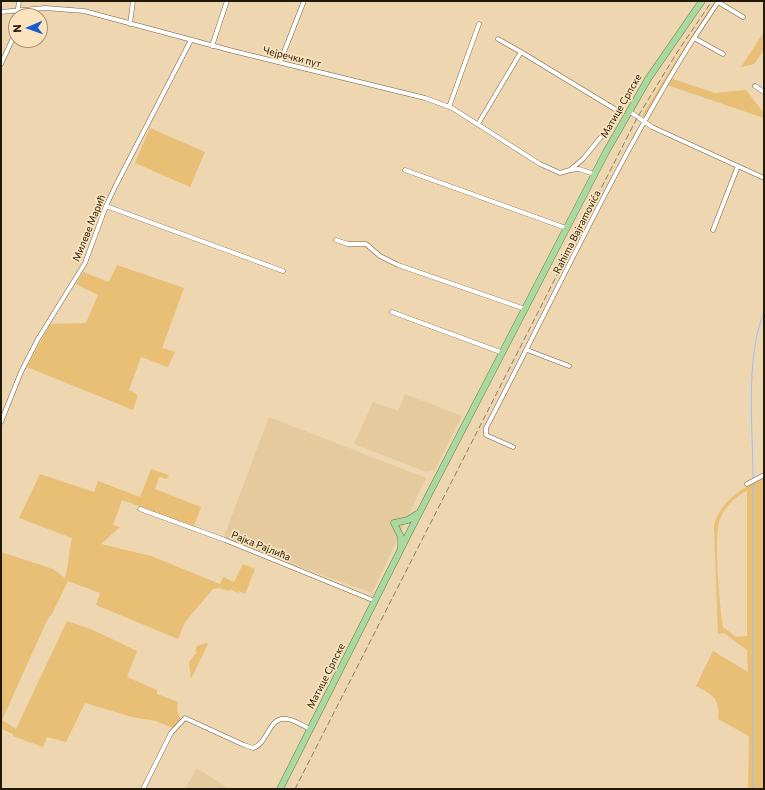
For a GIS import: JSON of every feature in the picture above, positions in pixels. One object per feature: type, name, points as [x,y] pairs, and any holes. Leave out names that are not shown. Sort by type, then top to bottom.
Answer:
[{"type":"main road","name":"Матице Српске","points":[[280,789],[401,548],[503,353],[594,174],[629,111],[662,57],[702,1]]},
{"type":"main road","points":[[401,548],[400,537],[394,523],[408,520],[420,512]]},
{"type":"street","points":[[130,24],[133,1]]},
{"type":"street","points":[[212,46],[227,1]]},
{"type":"street","points":[[280,62],[304,1]]},
{"type":"street","name":"Rahima Bajramovića","points":[[513,447],[489,438],[486,435],[486,428],[643,122],[694,38],[718,2],[743,17]]},
{"type":"street","name":"Чејречки пут","points":[[48,8],[76,10],[212,46],[425,98],[449,107],[554,171],[563,172],[579,169],[594,174]]},
{"type":"street","points":[[449,107],[479,24]]},
{"type":"street","points":[[694,38],[723,54]]},
{"type":"street","points":[[498,39],[618,110],[614,121],[595,146],[570,170]]},
{"type":"street","name":"Милеве Мaрић","points":[[1,422],[21,372],[38,339],[87,259],[106,206],[191,40]]},
{"type":"street","points":[[1,64],[8,48]]},
{"type":"street","points":[[478,124],[521,52]]},
{"type":"street","points":[[754,86],[764,92]]},
{"type":"street","points":[[629,111],[643,122],[674,138],[764,178]]},
{"type":"street","points":[[713,230],[738,166]]},
{"type":"street","points":[[405,170],[566,228]]},
{"type":"street","points":[[106,206],[283,271]]},
{"type":"street","points":[[336,240],[348,244],[366,244],[380,256],[429,276],[525,309]]},
{"type":"street","points":[[392,312],[503,353]]},
{"type":"street","points":[[527,350],[569,366]]},
{"type":"street","points":[[747,484],[762,476]]},
{"type":"street","name":"Рајка Рајлића","points":[[140,509],[219,537],[375,601]]},
{"type":"street","points":[[143,789],[171,733],[185,718],[244,746],[252,748],[260,744],[274,723],[280,719],[288,719],[310,729]]},
{"type":"shaded area","points":[[715,1],[722,1],[719,3],[718,2],[645,118],[642,116],[674,63]]},
{"type":"shaded area","points":[[764,32],[764,41],[762,44],[764,45],[764,50],[754,64],[741,67]]},
{"type":"shaded area","points":[[670,78],[715,93],[746,90],[764,113],[764,118],[667,85]]},
{"type":"shaded area","points":[[150,128],[205,152],[190,187],[135,163]]},
{"type":"shaded area","points":[[117,265],[184,288],[162,348],[175,352],[168,367],[141,357],[129,390],[138,395],[133,410],[27,367],[50,324],[86,323],[98,295],[76,284],[83,272],[109,282]]},
{"type":"shaded area","points":[[405,394],[462,416],[435,469],[426,472],[354,444],[373,402],[398,411]]},
{"type":"shaded area","points":[[269,417],[426,478],[372,593],[223,539]]},
{"type":"shaded area","points":[[151,469],[169,475],[167,479],[159,477],[155,489],[201,507],[194,526],[122,500],[113,525],[120,527],[101,544],[151,556],[220,584],[223,577],[234,582],[243,564],[255,569],[245,594],[239,591],[238,593],[230,589],[229,591],[219,588],[213,589],[185,622],[178,639],[96,605],[100,593],[68,581],[51,616],[49,616],[2,720],[16,729],[67,621],[93,630],[137,651],[127,677],[157,690],[157,694],[178,702],[177,710],[180,719],[173,728],[156,721],[132,717],[85,703],[66,742],[47,737],[43,747],[13,736],[13,734],[1,729],[1,552],[53,569],[65,578],[72,538],[19,518],[40,474],[94,492],[98,481],[140,497]]},
{"type":"shaded area","points":[[764,477],[764,789],[748,789],[749,736],[718,719],[719,712],[717,702],[711,695],[696,686],[713,651],[748,672],[747,650],[724,633],[718,634],[714,525],[717,516],[727,502],[741,490]],"holes":[[[747,490],[747,636],[736,637],[723,627],[717,555],[718,527],[722,514],[738,496]]]},
{"type":"shaded area","points":[[208,644],[191,679],[189,662],[197,652],[195,651],[197,646]]},
{"type":"shaded area","points":[[197,768],[229,789],[185,789]]},
{"type":"waterway","points":[[753,478],[751,416],[752,372],[754,350],[758,330],[764,312]]},
{"type":"waterway","points":[[753,484],[753,789]]},
{"type":"railway","points":[[295,789],[637,118],[678,51],[712,1]]}]
